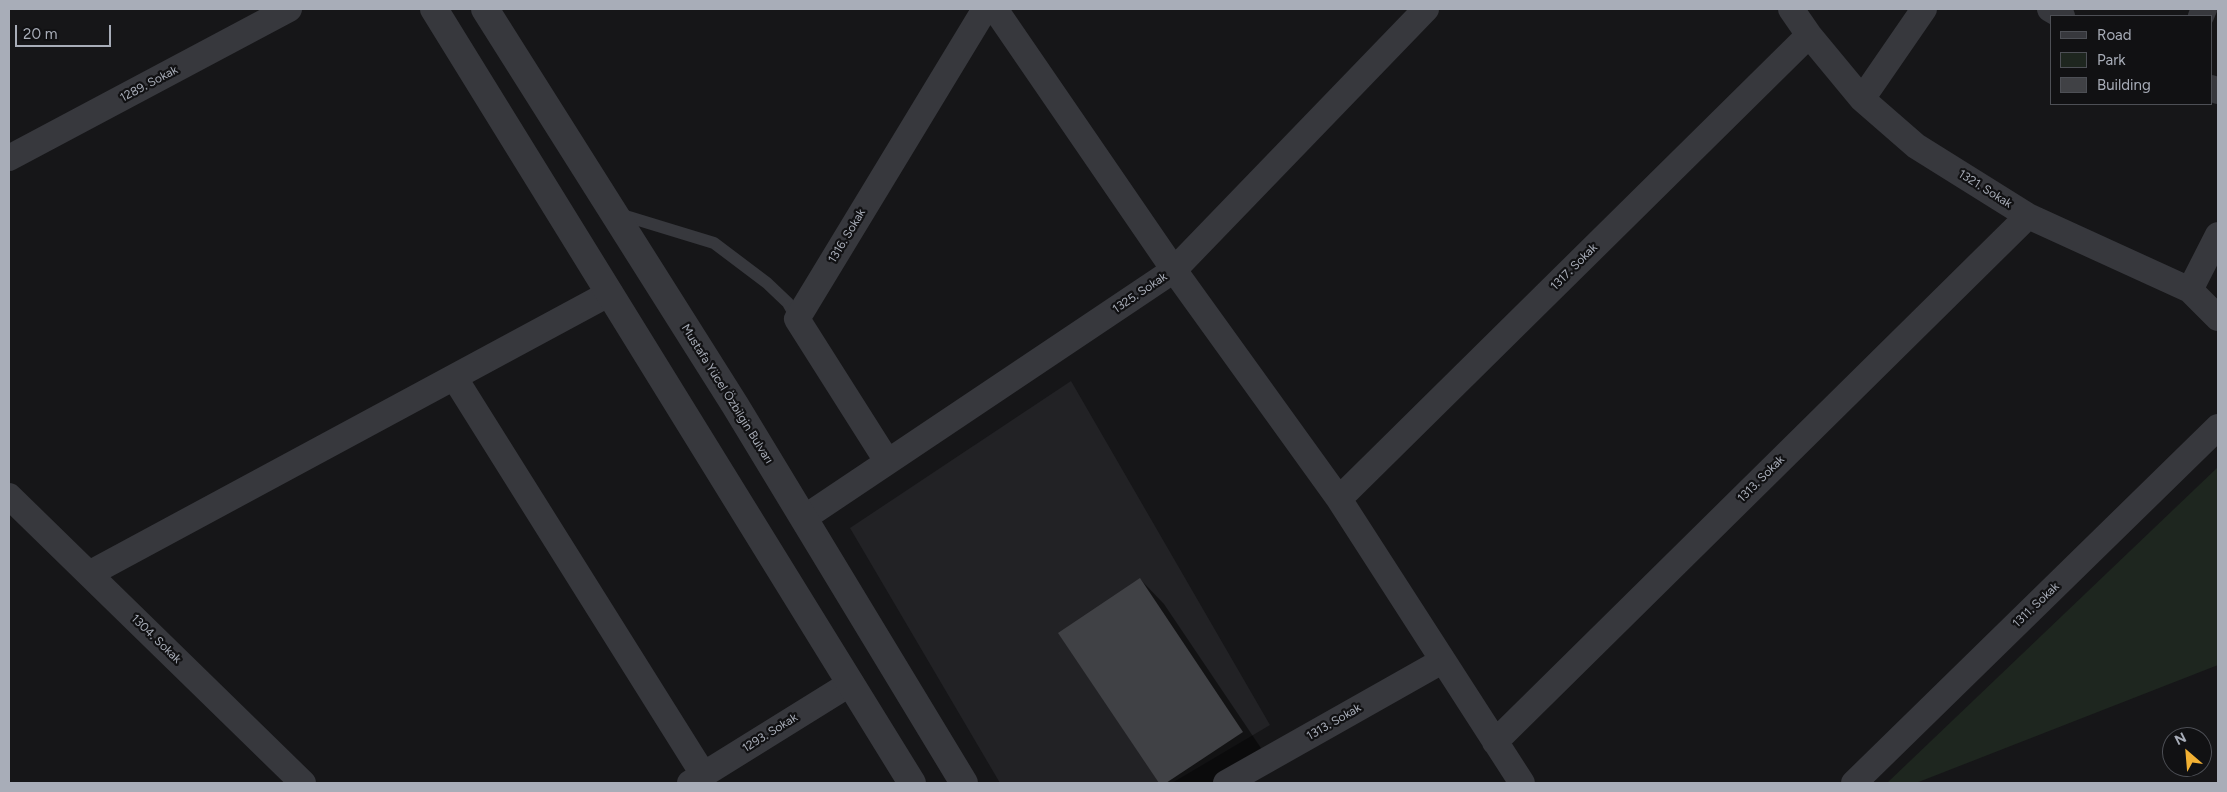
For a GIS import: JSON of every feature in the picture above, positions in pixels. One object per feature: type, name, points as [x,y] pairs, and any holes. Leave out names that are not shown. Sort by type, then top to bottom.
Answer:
[{"type":"street","name":"1289. Sokak","points":[[9,158],[289,9]]},
{"type":"street","points":[[434,9],[912,783]]},
{"type":"street","name":"Mustafa Yücel Özbilgin Bulvarı","points":[[485,9],[804,518],[964,783]]},
{"type":"street","name":"1316. Sokak","points":[[797,319],[985,9]]},
{"type":"street","points":[[995,9],[1174,270],[1339,499],[1522,783]]},
{"type":"street","name":"1325. Sokak","points":[[804,518],[1174,270],[1426,9]]},
{"type":"street","name":"1321. Sokak","points":[[1791,9],[1862,99],[1916,146],[2028,216],[2190,290],[2218,318]]},
{"type":"street","points":[[1862,99],[1924,9]]},
{"type":"street","name":"1317. Sokak","points":[[1339,499],[1809,34]]},
{"type":"street","name":"1313. Sokak","points":[[1495,742],[2028,216]]},
{"type":"street","points":[[2190,290],[2218,235]]},
{"type":"street","points":[[89,574],[610,293]]},
{"type":"street","points":[[797,319],[887,461]]},
{"type":"street","points":[[454,377],[696,779]]},
{"type":"street","name":"1311. Sokak","points":[[1854,783],[2218,427]]},
{"type":"street","name":"1304. Sokak","points":[[9,496],[303,783]]},
{"type":"street","name":"1313. Sokak","points":[[1226,783],[1442,661]]},
{"type":"street","name":"1293. Sokak","points":[[696,779],[851,683]]},
{"type":"lane","points":[[614,213],[714,242],[767,283],[788,303],[797,319]]},
{"type":"shaded area","points":[[1071,381],[1270,725],[1172,783],[1000,783],[850,528]]},
{"type":"green space","points":[[2218,467],[2218,665],[1916,783],[1887,783]]},
{"type":"building","points":[[1140,578],[1243,732],[1166,783],[1159,783],[1058,633]]}]
